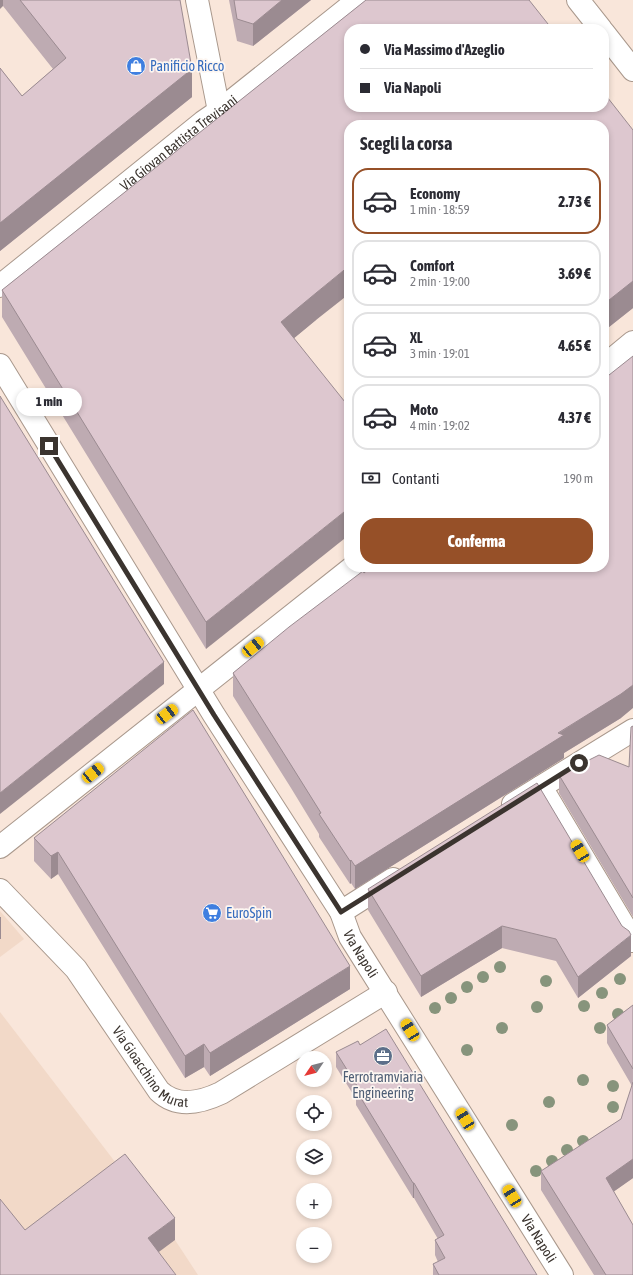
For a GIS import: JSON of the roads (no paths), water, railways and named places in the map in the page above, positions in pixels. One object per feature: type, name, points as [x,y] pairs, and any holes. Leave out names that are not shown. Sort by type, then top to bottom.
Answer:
[{"type":"street","points":[[197,0],[220,111]]},
{"type":"street","name":"Via Giovan Battista Trevisani","points":[[0,286],[203,122],[220,111],[358,0]]},
{"type":"street","points":[[578,0],[597,24]]},
{"type":"street","points":[[609,39],[633,70]]},
{"type":"street","points":[[609,362],[633,342]]},
{"type":"street","name":"Via Napoli","points":[[0,365],[199,689],[341,912],[350,937],[386,992],[562,1275]]},
{"type":"street","points":[[0,847],[347,572]]},
{"type":"street","points":[[494,816],[631,731]]},
{"type":"street","points":[[541,787],[633,941]]},
{"type":"street","points":[[341,912],[407,870]]},
{"type":"street","name":"Via Gioacchino Murat","points":[[0,890],[76,969],[159,1091],[171,1100],[179,1102],[196,1102],[211,1098],[221,1093],[386,992]]},
{"type":"place","name":"Panificio Ricco","points":[[136,66]]},
{"type":"place","name":"EuroSpin","points":[[212,913]]},
{"type":"place","name":"Ferrotramviaria Engineering","points":[[383,1056]]}]
